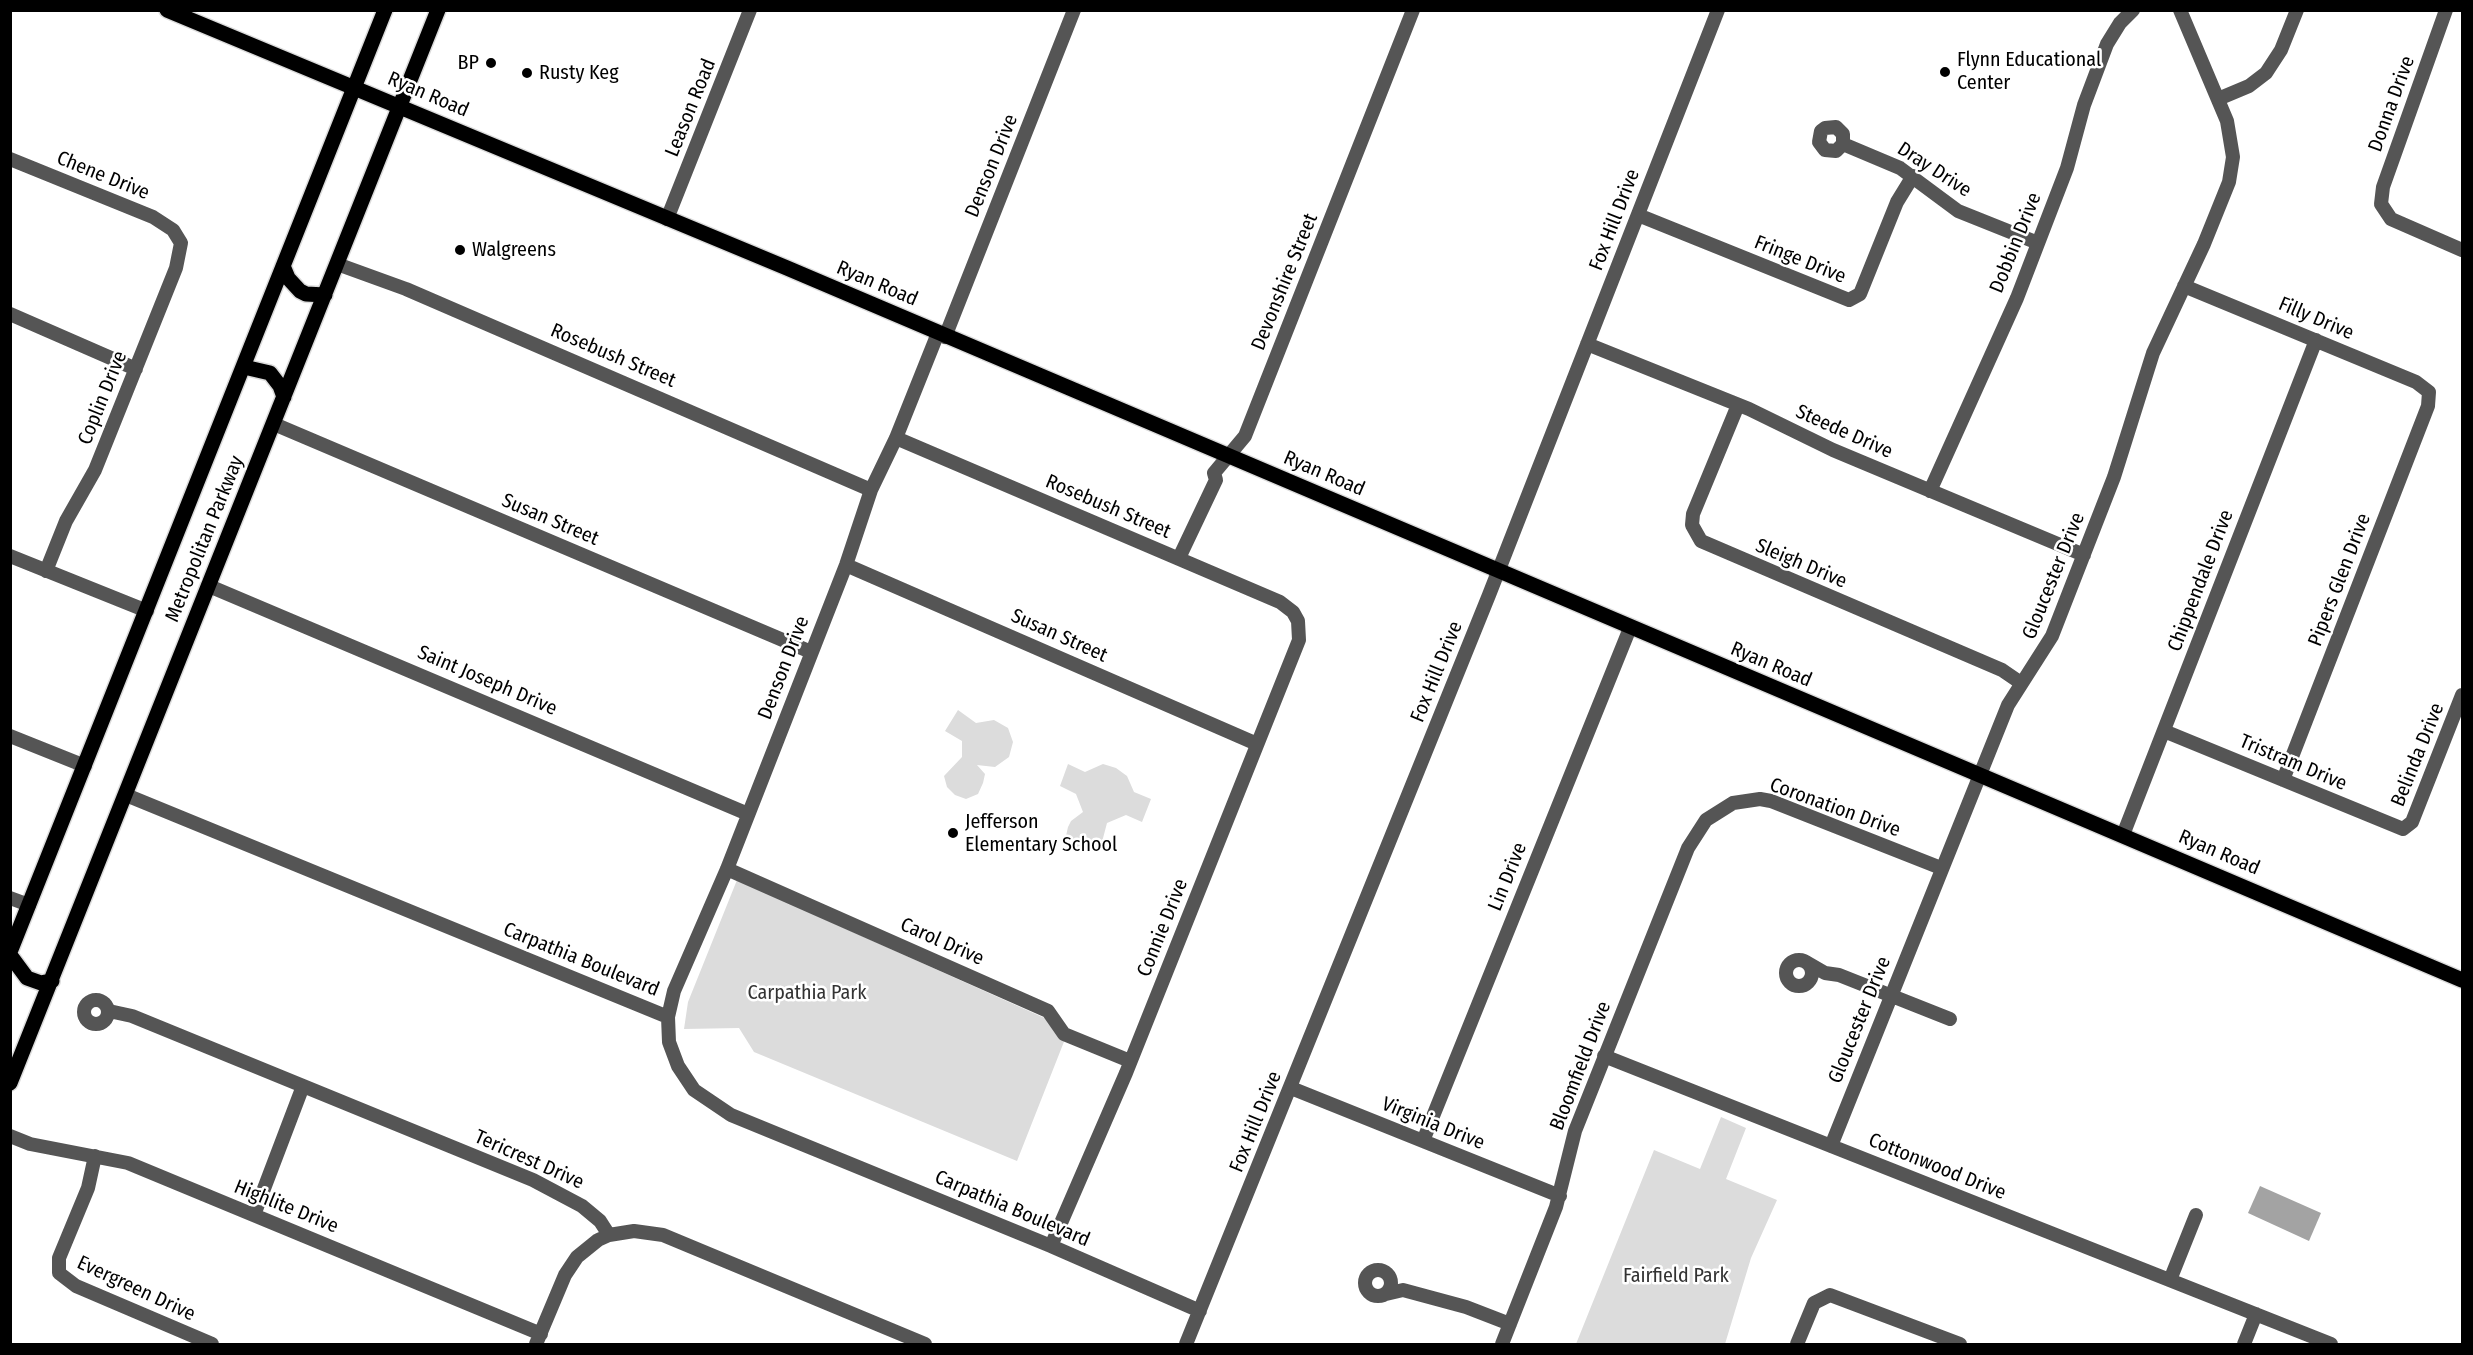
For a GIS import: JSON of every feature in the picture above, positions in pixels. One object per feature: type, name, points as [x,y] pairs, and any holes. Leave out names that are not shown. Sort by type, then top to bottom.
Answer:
[{"type":"main road","name":"Ryan Road","points":[[167,10],[401,106],[2463,980]]},
{"type":"main road","name":"Metropolitan Parkway","points":[[10,954],[385,10]]},
{"type":"main road","name":"Metropolitan Parkway","points":[[11,1082],[438,10]]},
{"type":"main road","points":[[284,266],[288,278],[300,291],[306,294],[325,295]]},
{"type":"main road","points":[[244,367],[270,373],[280,386],[284,397]]},
{"type":"main road","points":[[10,954],[27,978],[41,983],[52,981]]},
{"type":"street","name":"Leason Road","points":[[667,219],[750,10]]},
{"type":"street","name":"Denson Drive","points":[[668,1017],[674,990],[727,869],[846,565],[871,490],[942,335],[1074,10]]},
{"type":"street","name":"Devonshire Street","points":[[1179,558],[1216,480],[1214,473],[1245,436],[1413,10]]},
{"type":"street","name":"Dobbin Drive","points":[[1930,491],[2017,298],[2071,158],[2081,113],[2098,66],[2113,32],[2133,10]]},
{"type":"street","name":"Gloucester Drive","points":[[1831,1146],[2008,705],[2048,644],[2114,477],[2153,353],[2208,234],[2232,168],[2230,134],[2218,99],[2180,10]]},
{"type":"street","points":[[2218,99],[2249,86],[2266,73],[2281,51],[2296,10]]},
{"type":"street","name":"Donna Drive","points":[[2446,10],[2381,195],[2383,210],[2391,219],[2463,250]]},
{"type":"street","name":"Fox Hill Drive","points":[[1186,1344],[1498,572],[1717,11]]},
{"type":"street","name":"Dray Drive","points":[[1843,144],[1889,162],[1914,176],[1958,211],[2038,243]]},
{"type":"street","name":"Chene Drive","points":[[10,159],[153,218],[177,235]]},
{"type":"street","name":"Fringe Drive","points":[[1638,215],[1849,300],[1860,294],[1897,202],[1914,176]]},
{"type":"street","name":"Coplin Drive","points":[[46,570],[66,521],[95,470],[180,258],[181,243],[177,235]]},
{"type":"street","name":"Rosebush Street","points":[[337,264],[406,289],[871,490]]},
{"type":"street","name":"Filly Drive","points":[[2184,286],[2416,382],[2429,392]]},
{"type":"street","points":[[10,314],[136,369]]},
{"type":"street","name":"Chippendale Drive","points":[[2123,835],[2316,340]]},
{"type":"street","name":"Steede Drive","points":[[1587,344],[1738,405],[1809,439],[2084,555]]},
{"type":"street","name":"Pipers Glen Drive","points":[[2283,780],[2428,406],[2429,392]]},
{"type":"street","name":"Sleigh Drive","points":[[1738,405],[1693,514],[1692,525],[1701,541],[2002,670],[2021,683]]},
{"type":"street","name":"Susan Street","points":[[274,424],[811,652]]},
{"type":"street","name":"Rosebush Street","points":[[896,438],[1280,602],[1293,612],[1298,621]]},
{"type":"street","points":[[10,556],[147,611]]},
{"type":"street","name":"Susan Street","points":[[846,565],[1257,744]]},
{"type":"street","name":"Saint Joseph Drive","points":[[209,586],[748,814]]},
{"type":"street","name":"Connie Drive","points":[[1051,1246],[1130,1061],[1299,640],[1298,621]]},
{"type":"street","name":"Lin Drive","points":[[1423,1141],[1630,628]]},
{"type":"street","name":"Belinda Drive","points":[[2407,828],[2418,809],[2463,695]]},
{"type":"street","name":"Tristram Drive","points":[[2164,731],[2394,827],[2407,828]]},
{"type":"street","points":[[10,736],[85,766]]},
{"type":"street","name":"Carpathia Boulevard","points":[[126,795],[668,1017],[669,1042],[678,1066],[694,1090],[712,1105],[731,1115],[1051,1246],[1200,1311]]},
{"type":"street","name":"Coronation Drive","points":[[1715,812],[1733,803],[1748,800],[1771,801],[1941,868]]},
{"type":"street","name":"Bloomfield Drive","points":[[1502,1344],[1560,1196],[1575,1131],[1604,1056],[1688,848],[1698,828],[1715,812]]},
{"type":"street","name":"Carol Drive","points":[[727,869],[1048,1011],[1064,1034],[1130,1061]]},
{"type":"street","points":[[10,898],[29,905]]},
{"type":"street","points":[[1825,973],[1806,985],[1793,986],[1785,975],[1787,967],[1793,961],[1806,962],[1825,973],[1839,975],[1950,1019]]},
{"type":"street","points":[[1806,962],[1812,973],[1806,985]]},
{"type":"street","name":"Tericrest Drive","points":[[109,1011],[132,1016],[551,1189],[593,1214],[609,1235]]},
{"type":"street","name":"Cottonwood Drive","points":[[1604,1056],[2331,1344]]},
{"type":"street","points":[[254,1215],[303,1086]]},
{"type":"street","name":"Virginia Drive","points":[[1291,1088],[1560,1196]]},
{"type":"street","name":"Highlite Drive","points":[[10,1136],[30,1144],[128,1163],[539,1339]]},
{"type":"street","name":"Evergreen Drive","points":[[95,1156],[88,1188],[59,1258],[58,1273],[76,1286],[212,1344]]},
{"type":"street","points":[[2170,1280],[2196,1215]]},
{"type":"street","points":[[539,1339],[571,1266],[587,1248],[609,1235],[634,1231],[663,1236],[925,1344]]},
{"type":"street","points":[[1403,1290],[1385,1271],[1377,1270],[1369,1274],[1365,1281],[1367,1290],[1373,1296],[1403,1290],[1466,1307],[1510,1324]]},
{"type":"street","points":[[1386,1294],[1391,1287],[1391,1278]]},
{"type":"street","points":[[1797,1344],[1811,1308],[1818,1299],[1830,1295],[1945,1342],[1960,1344]]},
{"type":"street","points":[[2244,1344],[2256,1314]]},
{"type":"green space","points":[[958,710],[976,723],[994,720],[1008,728],[1013,742],[1009,757],[995,767],[977,765],[985,774],[983,783],[978,794],[966,799],[955,795],[947,787],[944,776],[962,757],[962,741],[945,731]]},
{"type":"green space","points":[[1068,764],[1085,772],[1103,764],[1116,768],[1127,776],[1134,792],[1151,799],[1142,822],[1126,815],[1107,823],[1102,842],[1094,849],[1078,850],[1070,844],[1066,836],[1068,827],[1071,821],[1083,812],[1076,794],[1060,786]]},
{"type":"green space","name":"Carpathia Park","points":[[737,880],[1069,1029],[1017,1161],[754,1052],[739,1028],[684,1029],[688,1002]]},
{"type":"green space","name":"Fairfield Park","points":[[1721,1117],[1746,1128],[1726,1179],[1777,1200],[1751,1258],[1725,1344],[1576,1344],[1654,1150],[1700,1169]]},
{"type":"shaded area","points":[[2260,1186],[2321,1213],[2309,1241],[2248,1213]]},
{"type":"place","name":"BP","points":[[491,63]]},
{"type":"place","name":"Flynn Educational Center","points":[[1945,72]]},
{"type":"place","name":"Rusty Keg","points":[[527,73]]},
{"type":"place","name":"Walgreens","points":[[460,250]]},
{"type":"place","name":"Jefferson Elementary School","points":[[953,833]]}]
